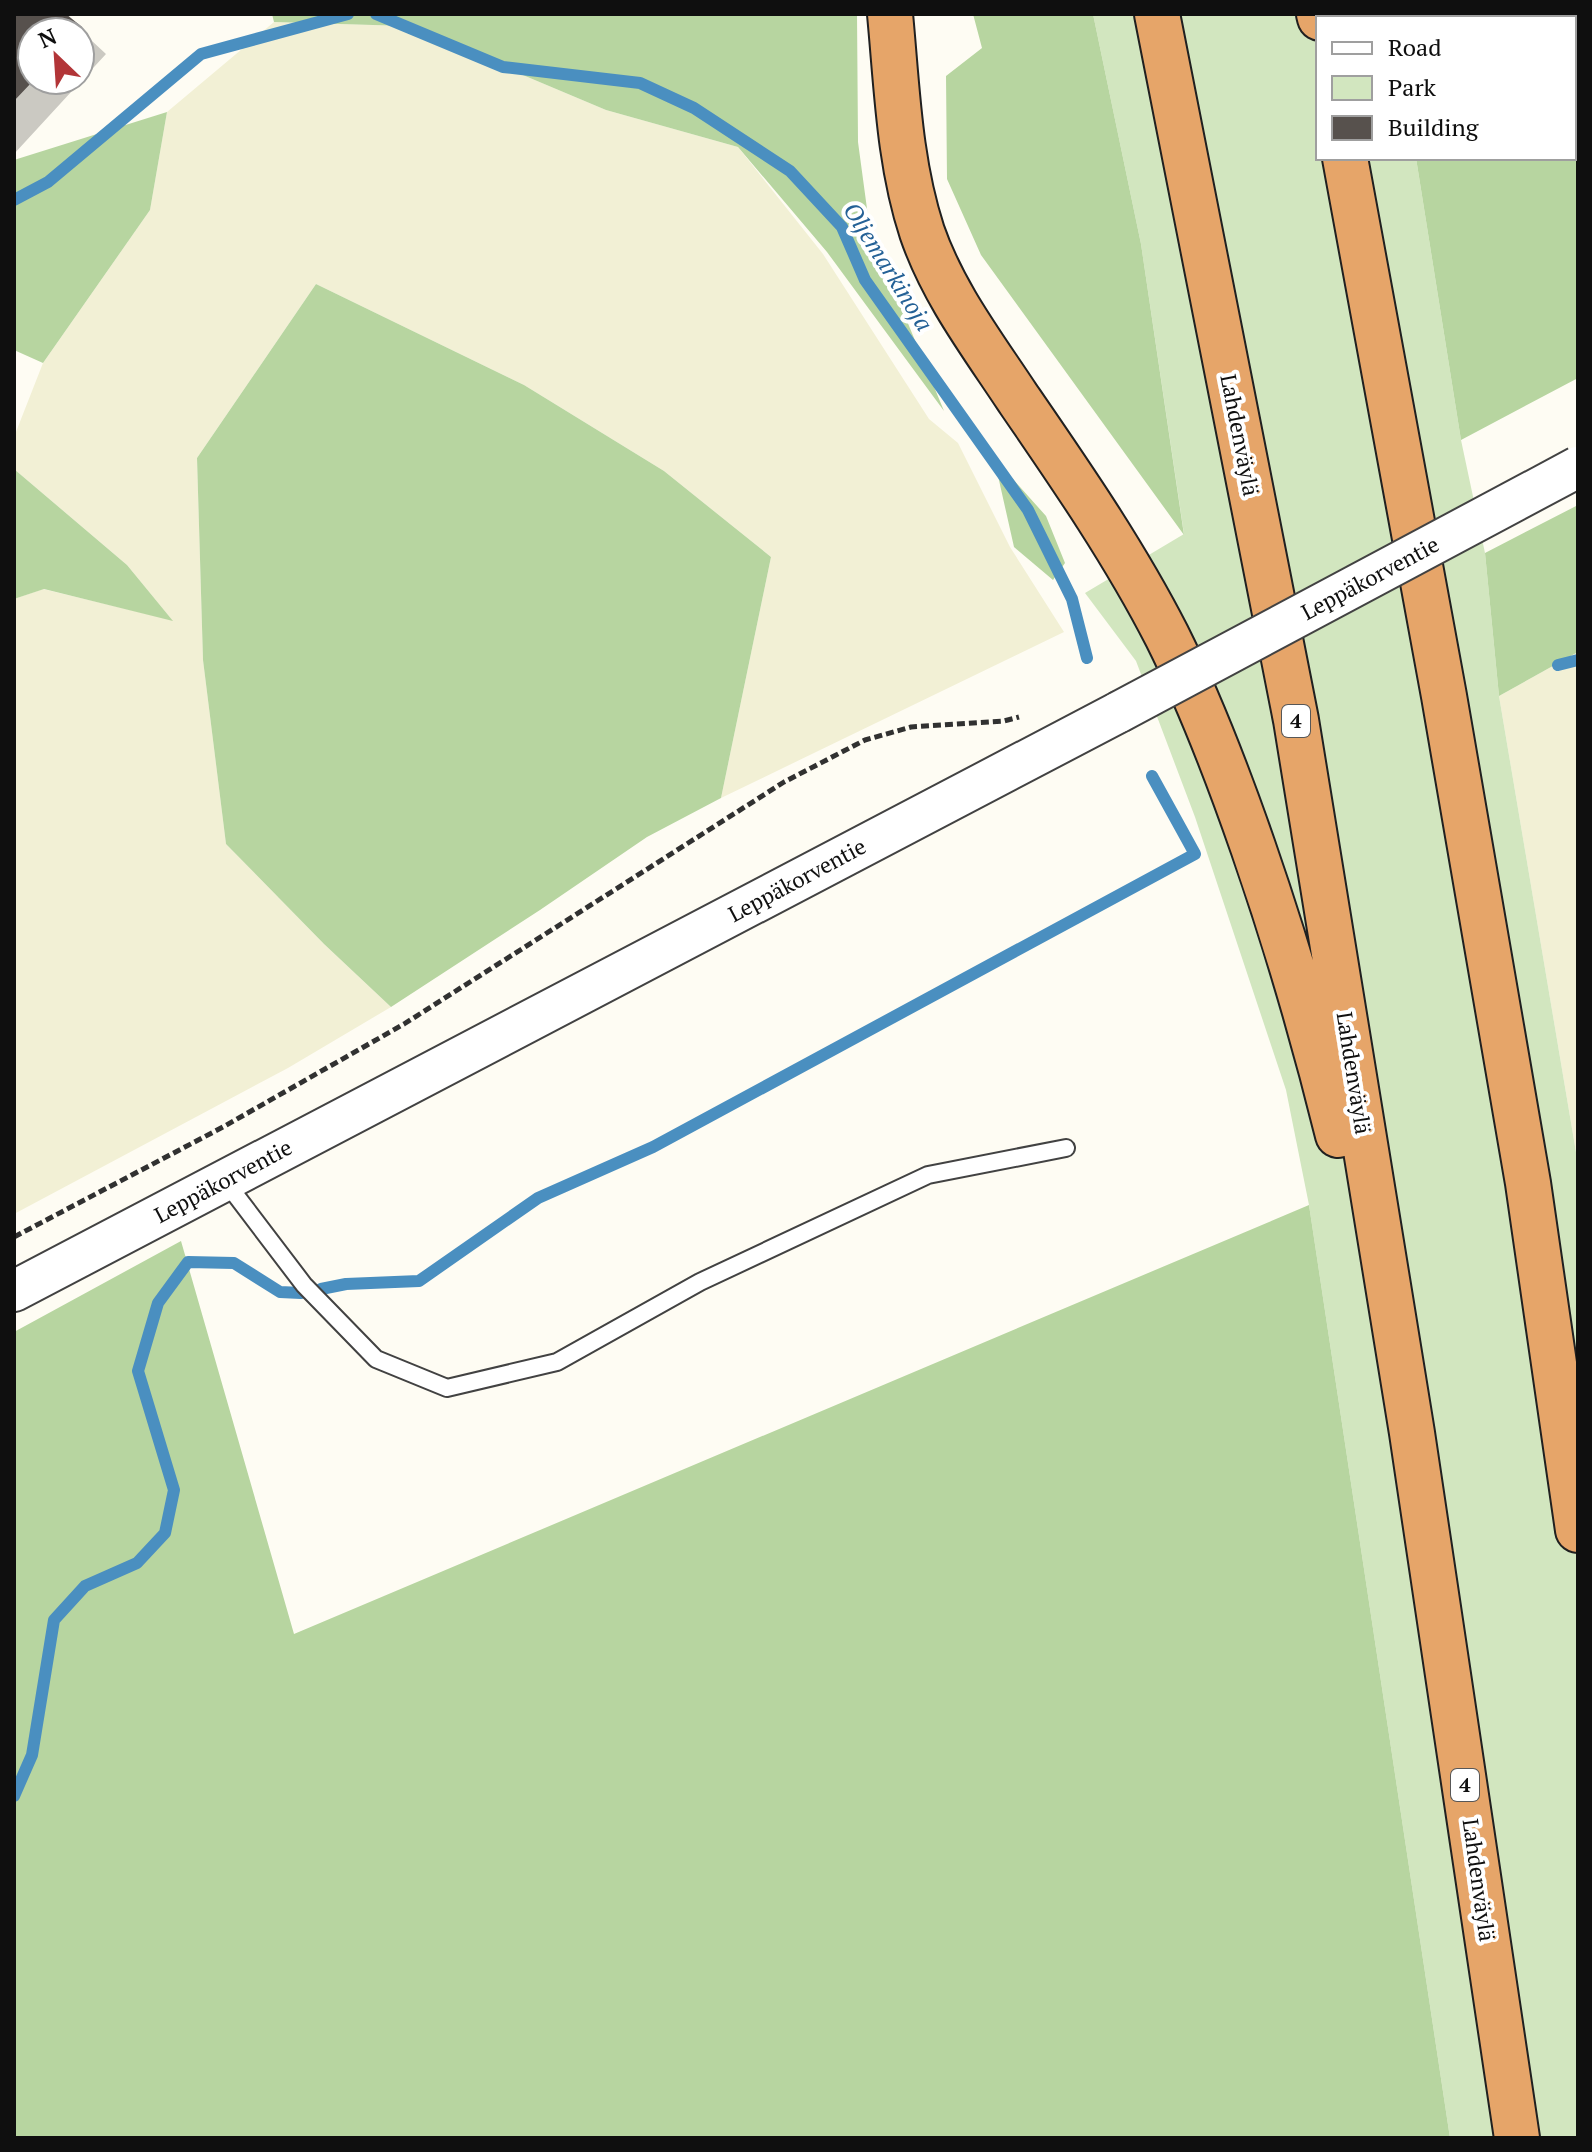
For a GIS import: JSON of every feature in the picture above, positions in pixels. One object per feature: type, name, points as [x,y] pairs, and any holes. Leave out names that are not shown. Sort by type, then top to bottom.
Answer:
[{"type":"highway","points":[[890,14],[901,140],[910,191],[923,234],[944,283],[1092,507],[1136,581],[1190,685],[1229,779],[1291,960],[1332,1109],[1412,1433]]},
{"type":"highway","name":"Lahdenväylä","points":[[1157,14],[1296,720],[1412,1433],[1517,2138]]},
{"type":"highway","points":[[1345,160],[1444,696],[1526,1167],[1578,1530]]},
{"type":"street","name":"Leppäkorventie","points":[[14,1291],[1119,712],[1578,467]]},
{"type":"lane","points":[[224,1180],[304,1285],[376,1359],[447,1388],[557,1362],[700,1282],[928,1175],[1066,1148]]},
{"type":"path","points":[[14,1237],[223,1127],[404,1024],[784,782],[865,740],[911,727],[1004,721],[1019,717]]},
{"type":"shaded area","points":[[274,22],[406,26],[606,110],[738,147],[823,254],[929,419],[958,443],[1010,547],[1064,632],[721,798],[771,557],[664,471],[524,385],[316,284],[197,458],[203,660],[226,844],[391,1007],[288,1068],[14,1214],[14,599],[43,589],[172,620],[127,565],[14,469],[14,437],[43,363],[150,210],[167,112]]},
{"type":"shaded area","points":[[1578,652],[1578,1164],[1499,696]]},
{"type":"green space","points":[[272,14],[857,14],[858,142],[870,231],[944,411],[827,252],[738,147],[606,110],[406,26],[274,22]]},
{"type":"green space","points":[[973,14],[1093,14],[1141,244],[1184,535],[981,255],[947,179],[946,76],[982,48]]},
{"type":"green space","points":[[1093,14],[1392,14],[1316,16],[1316,160],[1416,160],[1461,440],[1485,553],[1499,696],[1578,1164],[1578,2138],[1450,2138],[1309,1205],[1286,1090],[1195,817],[1136,661],[1085,593],[1184,534],[1141,244]]},
{"type":"green space","points":[[1578,14],[1578,378],[1461,440],[1416,160],[1576,160],[1576,16],[1392,16]]},
{"type":"green space","points":[[167,112],[150,210],[43,363],[14,350],[14,160]]},
{"type":"green space","points":[[316,284],[524,385],[664,471],[771,557],[721,798],[647,837],[391,1007],[226,844],[203,660],[197,458]]},
{"type":"green space","points":[[994,458],[1046,516],[1065,563],[1053,580],[1014,547]]},
{"type":"green space","points":[[14,469],[127,565],[173,621],[44,589],[14,599]]},
{"type":"green space","points":[[1578,505],[1578,652],[1499,696],[1485,553]]},
{"type":"green space","points":[[1309,1205],[1450,2138],[14,2138],[14,1332],[181,1241],[294,1634]]},
{"type":"building","points":[[14,14],[66,14],[68,16],[16,16],[16,96],[19,96],[14,101]]},
{"type":"waterway","name":"Oljemarkinoja","points":[[14,200],[48,182],[201,54],[348,14]]},
{"type":"waterway","name":"Oljemarkinoja","points":[[376,14],[503,67],[640,83],[694,108],[790,171],[842,227],[865,280],[1028,510],[1072,599],[1087,658]]},
{"type":"waterway","points":[[1558,665],[1578,660]]},
{"type":"waterway","points":[[321,1289],[346,1284],[419,1281],[538,1198],[653,1147],[1195,854],[1152,776]]},
{"type":"waterway","points":[[14,1796],[32,1755],[54,1620],[85,1586],[137,1563],[165,1533],[174,1490],[138,1371],[158,1303],[188,1262],[234,1263],[280,1292],[301,1293]]}]
